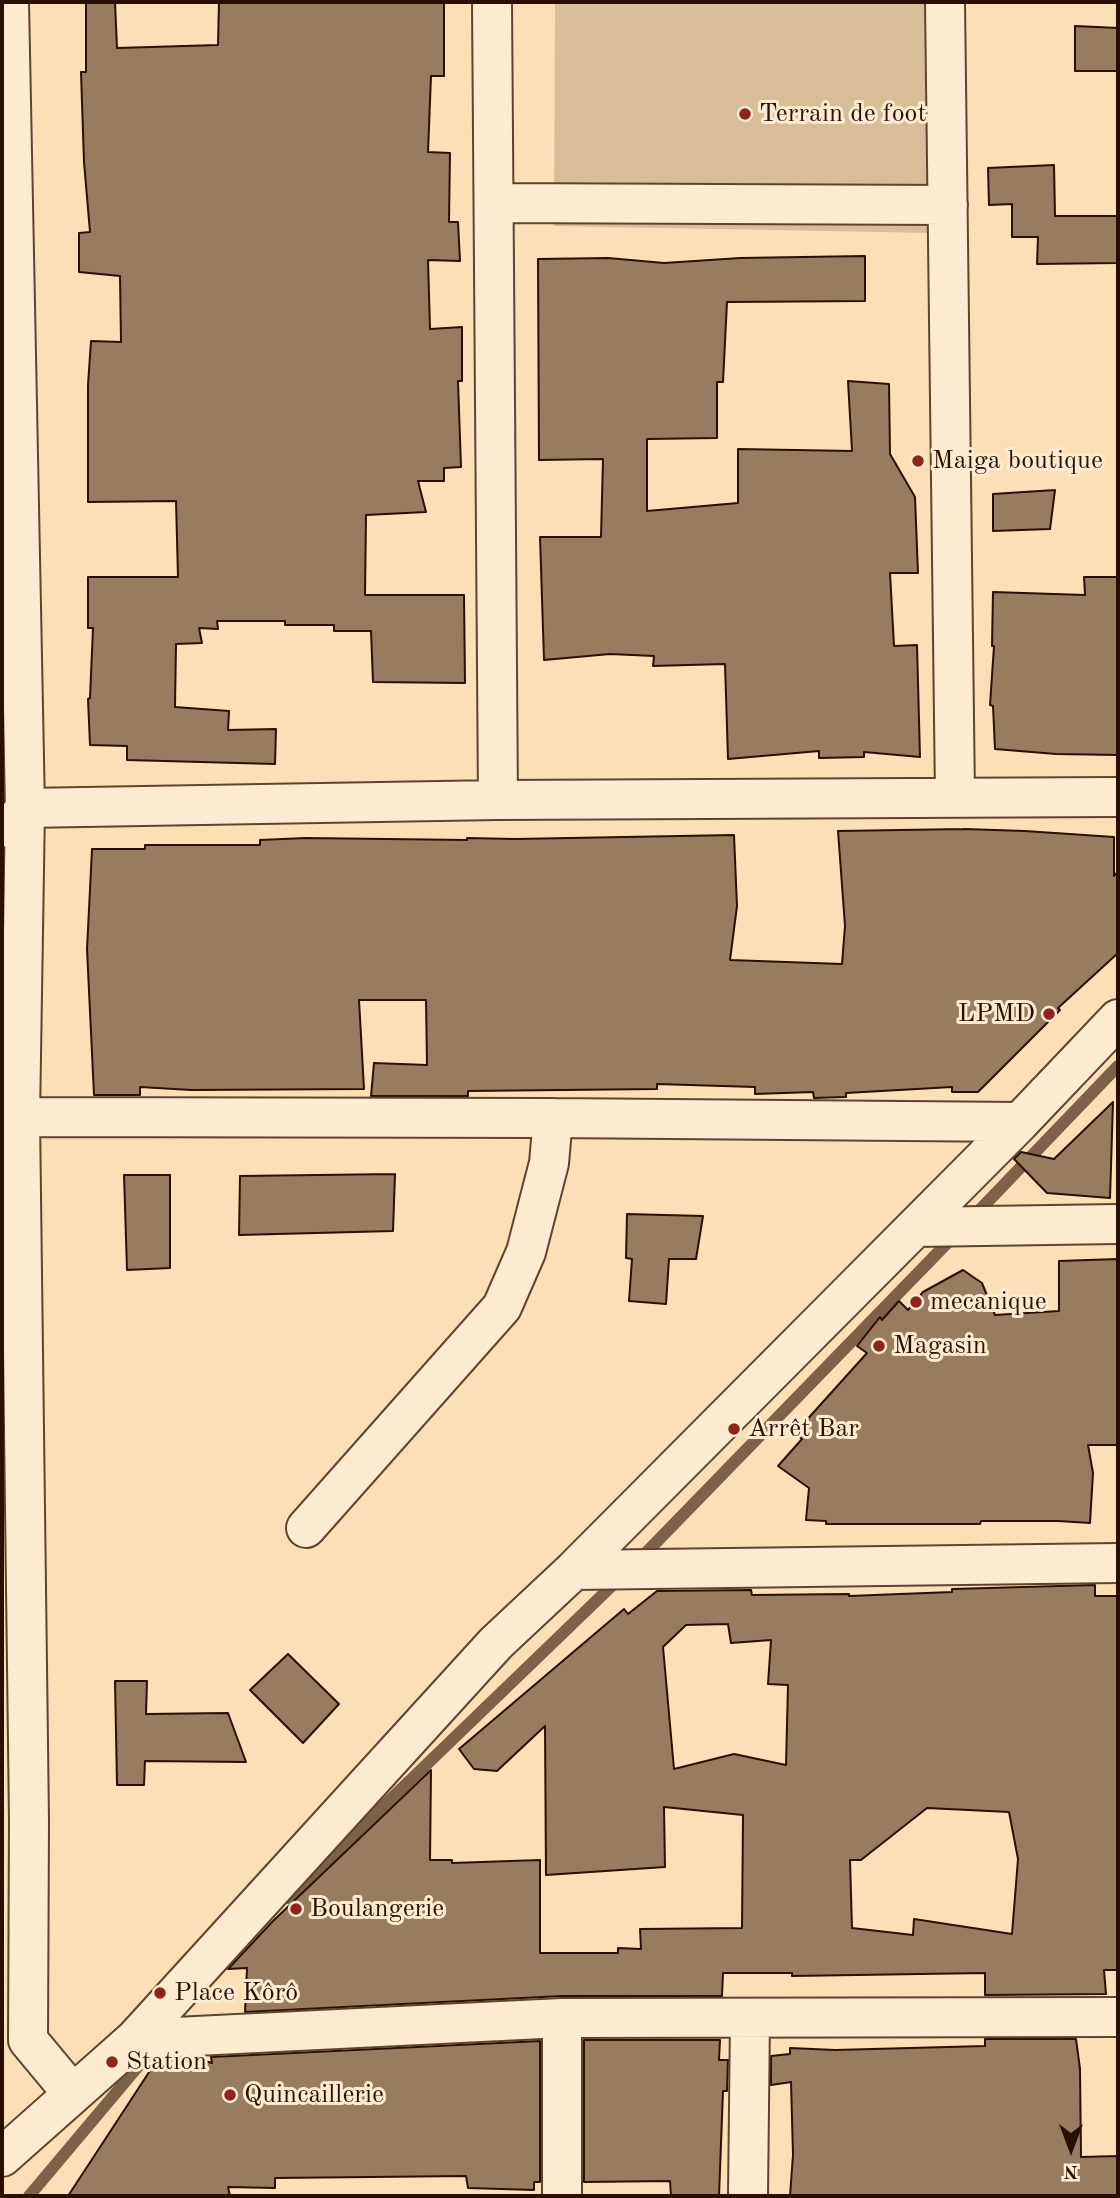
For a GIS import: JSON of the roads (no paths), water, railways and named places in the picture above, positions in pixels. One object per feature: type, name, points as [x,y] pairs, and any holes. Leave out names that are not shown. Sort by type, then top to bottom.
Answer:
[{"type":"street","points":[[492,2],[498,800]]},
{"type":"street","points":[[945,2],[955,797]]},
{"type":"street","points":[[7,5],[25,808],[12,1509],[15,2040],[72,2093]]},
{"type":"street","points":[[494,203],[948,205]]},
{"type":"street","points":[[25,808],[498,800],[1118,797]]},
{"type":"street","points":[[2,839],[25,808]]},
{"type":"street","points":[[2,2157],[135,2039],[496,1643],[574,1570],[916,1227],[1118,1019]]},
{"type":"street","points":[[20,1117],[1020,1122]]},
{"type":"street","points":[[306,1528],[502,1307],[526,1252],[549,1163],[553,1118]]},
{"type":"street","points":[[916,1227],[1118,1224]]},
{"type":"street","points":[[574,1570],[1118,1563]]},
{"type":"street","points":[[135,2039],[562,2018],[1118,2017]]},
{"type":"street","points":[[562,2018],[562,2196]]},
{"type":"street","points":[[748,2196],[750,2018]]},
{"type":"waterway","points":[[973,1217],[1118,1066]]},
{"type":"waterway","points":[[639,1560],[955,1235]]},
{"type":"waterway","points":[[288,1898],[620,1578]]},
{"type":"waterway","points":[[29,2196],[157,2044]]},
{"type":"place","name":"Terrain de foot","points":[[745,114]]},
{"type":"place","name":"Maiga boutique","points":[[918,461]]},
{"type":"place","name":"LPMD","points":[[1049,1014]]},
{"type":"place","name":"mecanique","points":[[916,1302]]},
{"type":"place","name":"Magasin","points":[[879,1346]]},
{"type":"place","name":"Arrêt Bar","points":[[734,1429]]},
{"type":"place","name":"Boulangerie","points":[[296,1909]]},
{"type":"place","name":"Place Kôrô","points":[[160,1993]]},
{"type":"place","name":"Station","points":[[112,2062]]},
{"type":"place","name":"Quincaillerie","points":[[230,2095]]}]
